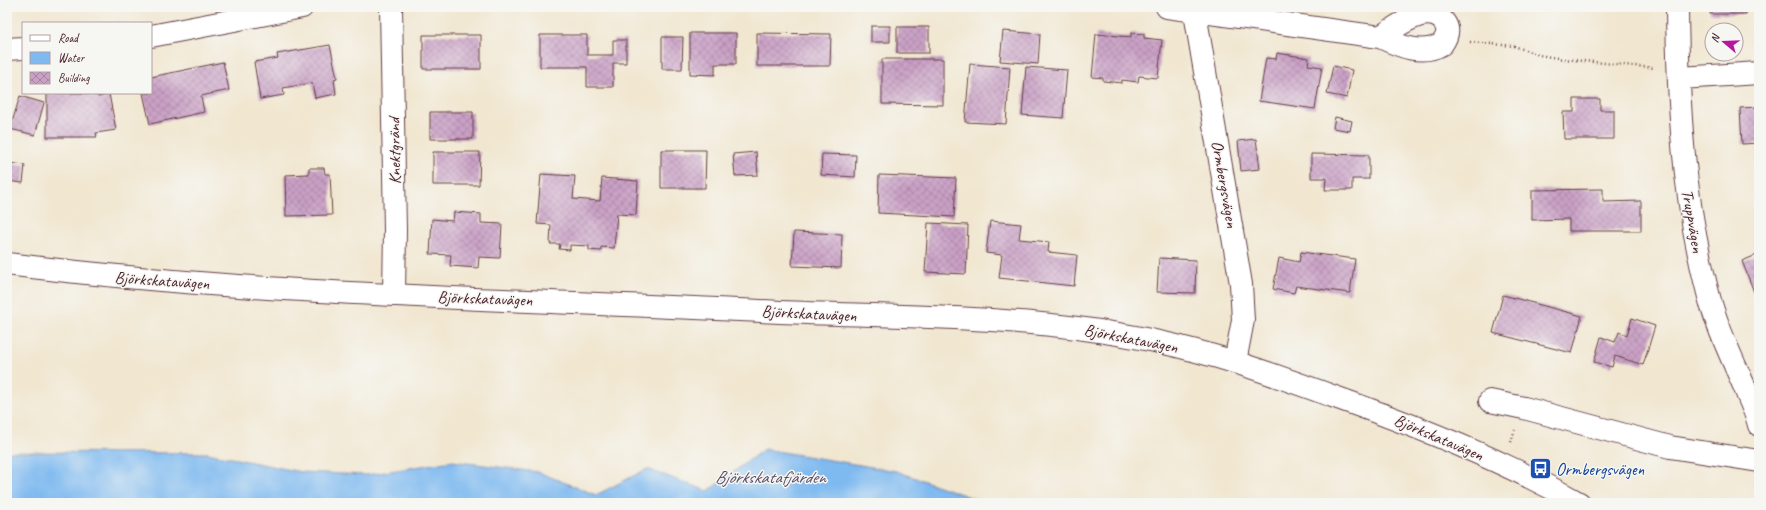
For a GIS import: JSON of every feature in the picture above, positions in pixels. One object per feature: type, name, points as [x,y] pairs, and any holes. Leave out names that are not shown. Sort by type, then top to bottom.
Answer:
[{"type":"street","points":[[152,36],[302,7]]},
{"type":"street","name":"Knektgränd","points":[[391,7],[395,230],[394,294]]},
{"type":"street","points":[[1167,7],[1195,9],[1380,37],[1408,48],[1427,50],[1442,44],[1448,35],[1448,29],[1439,17],[1427,14],[1415,16],[1380,37]]},
{"type":"street","name":"Truppvägen","points":[[1677,7],[1687,187],[1696,245],[1707,291],[1720,330],[1759,425]]},
{"type":"street","name":"Ormbergsvägen","points":[[1195,9],[1241,284],[1243,320],[1235,362]]},
{"type":"street","points":[[7,49],[22,48]]},
{"type":"street","points":[[1680,78],[1759,73]]},
{"type":"street","name":"Björkskatavägen","points":[[7,264],[188,283],[1022,323],[1079,328],[1152,340],[1235,362],[1413,425],[1502,464],[1579,503]]},
{"type":"street","points":[[1490,401],[1524,408],[1670,447],[1759,461]]},
{"type":"path","points":[[1442,44],[1462,41],[1514,46],[1539,54],[1563,59],[1668,69],[1680,78]]},
{"type":"path","points":[[1502,464],[1524,408]]},
{"type":"water","name":"Björkskatafjärden","points":[[764,449],[896,471],[987,503],[7,503],[7,452],[207,453],[301,472],[366,475],[452,461],[538,472],[596,495],[647,469],[708,491]]},
{"type":"building","points":[[1710,7],[1746,7],[1746,14],[1710,14]]},
{"type":"building","points":[[871,26],[890,26],[890,42],[871,42]]},
{"type":"building","points":[[897,27],[929,27],[929,53],[897,53]]},
{"type":"building","points":[[1003,31],[1040,34],[1038,64],[1000,61]]},
{"type":"building","points":[[690,33],[736,33],[736,64],[715,64],[715,75],[690,74]]},
{"type":"building","points":[[757,33],[831,34],[830,66],[757,66]]},
{"type":"building","points":[[1131,33],[1144,34],[1144,38],[1162,40],[1158,78],[1139,76],[1138,82],[1122,80],[1122,83],[1103,81],[1103,78],[1092,77],[1096,34],[1131,37]]},
{"type":"building","points":[[423,35],[481,35],[481,69],[423,69]]},
{"type":"building","points":[[540,35],[587,35],[587,55],[613,55],[613,40],[626,40],[626,63],[613,63],[613,87],[587,87],[587,67],[540,67]]},
{"type":"building","points":[[662,37],[683,37],[682,69],[662,69]]},
{"type":"building","points":[[330,45],[337,78],[334,79],[336,94],[315,98],[312,83],[283,88],[284,95],[260,99],[254,62],[278,58],[277,54]]},
{"type":"building","points":[[1277,53],[1309,58],[1308,65],[1322,67],[1315,109],[1259,101],[1266,58],[1276,59]]},
{"type":"building","points":[[882,59],[943,59],[943,105],[882,104]]},
{"type":"building","points":[[223,62],[229,90],[201,96],[204,112],[150,124],[143,94],[152,94],[152,77]]},
{"type":"building","points":[[970,64],[1010,67],[1006,124],[965,122]]},
{"type":"building","points":[[1333,66],[1352,70],[1347,98],[1327,94]]},
{"type":"building","points":[[1026,67],[1067,70],[1063,118],[1022,115]]},
{"type":"building","points":[[47,94],[98,94],[98,97],[109,94],[116,130],[96,133],[97,137],[47,137]]},
{"type":"building","points":[[20,96],[44,103],[35,135],[10,129]]},
{"type":"building","points":[[1574,99],[1600,99],[1600,110],[1614,110],[1614,139],[1564,139],[1563,112],[1574,112]]},
{"type":"building","points":[[1759,107],[1759,143],[1742,144],[1740,108]]},
{"type":"building","points":[[430,112],[473,112],[473,139],[430,139]]},
{"type":"building","points":[[1335,117],[1352,121],[1350,131],[1333,128]]},
{"type":"building","points":[[1256,139],[1260,169],[1241,171],[1238,141]]},
{"type":"building","points":[[661,150],[706,150],[705,188],[661,188]]},
{"type":"building","points":[[433,152],[480,152],[479,185],[433,185]]},
{"type":"building","points":[[756,152],[758,175],[735,176],[733,154]]},
{"type":"building","points":[[822,154],[856,155],[855,177],[821,175]]},
{"type":"building","points":[[1311,154],[1369,155],[1369,179],[1352,179],[1352,190],[1325,190],[1326,178],[1311,178]]},
{"type":"building","points":[[9,163],[25,165],[23,183],[7,181]]},
{"type":"building","points":[[309,168],[324,168],[325,174],[330,174],[332,215],[286,216],[285,175],[309,174]]},
{"type":"building","points":[[541,174],[575,176],[573,199],[600,201],[602,178],[638,181],[636,215],[617,214],[614,248],[601,247],[601,251],[589,250],[589,246],[570,245],[570,250],[559,249],[560,244],[550,244],[551,225],[537,224]]},
{"type":"building","points":[[879,175],[956,178],[954,217],[878,213]]},
{"type":"building","points":[[1603,189],[1603,202],[1641,201],[1641,231],[1569,231],[1569,219],[1532,220],[1532,190]]},
{"type":"building","points":[[454,212],[481,214],[481,223],[502,224],[500,258],[479,257],[478,268],[450,266],[451,255],[430,254],[432,219],[453,221]]},
{"type":"building","points":[[990,221],[1021,224],[1019,239],[1049,242],[1048,252],[1077,255],[1074,286],[999,278],[1002,255],[986,253]]},
{"type":"building","points":[[928,223],[968,225],[966,274],[925,272]]},
{"type":"building","points":[[794,232],[842,234],[841,268],[792,266]]},
{"type":"building","points":[[1301,252],[1355,259],[1350,293],[1296,286],[1294,293],[1273,289],[1279,258],[1299,262]]},
{"type":"building","points":[[1759,254],[1759,305],[1742,261]]},
{"type":"building","points":[[1159,258],[1196,260],[1195,293],[1157,292]]},
{"type":"building","points":[[1503,295],[1582,316],[1572,353],[1493,333]]},
{"type":"building","points":[[1632,318],[1655,326],[1643,365],[1615,356],[1612,367],[1594,362],[1601,337],[1615,342],[1619,332],[1627,335]]},
{"type":"place","name":"Ormbergsvägen","points":[[1541,469]]}]
